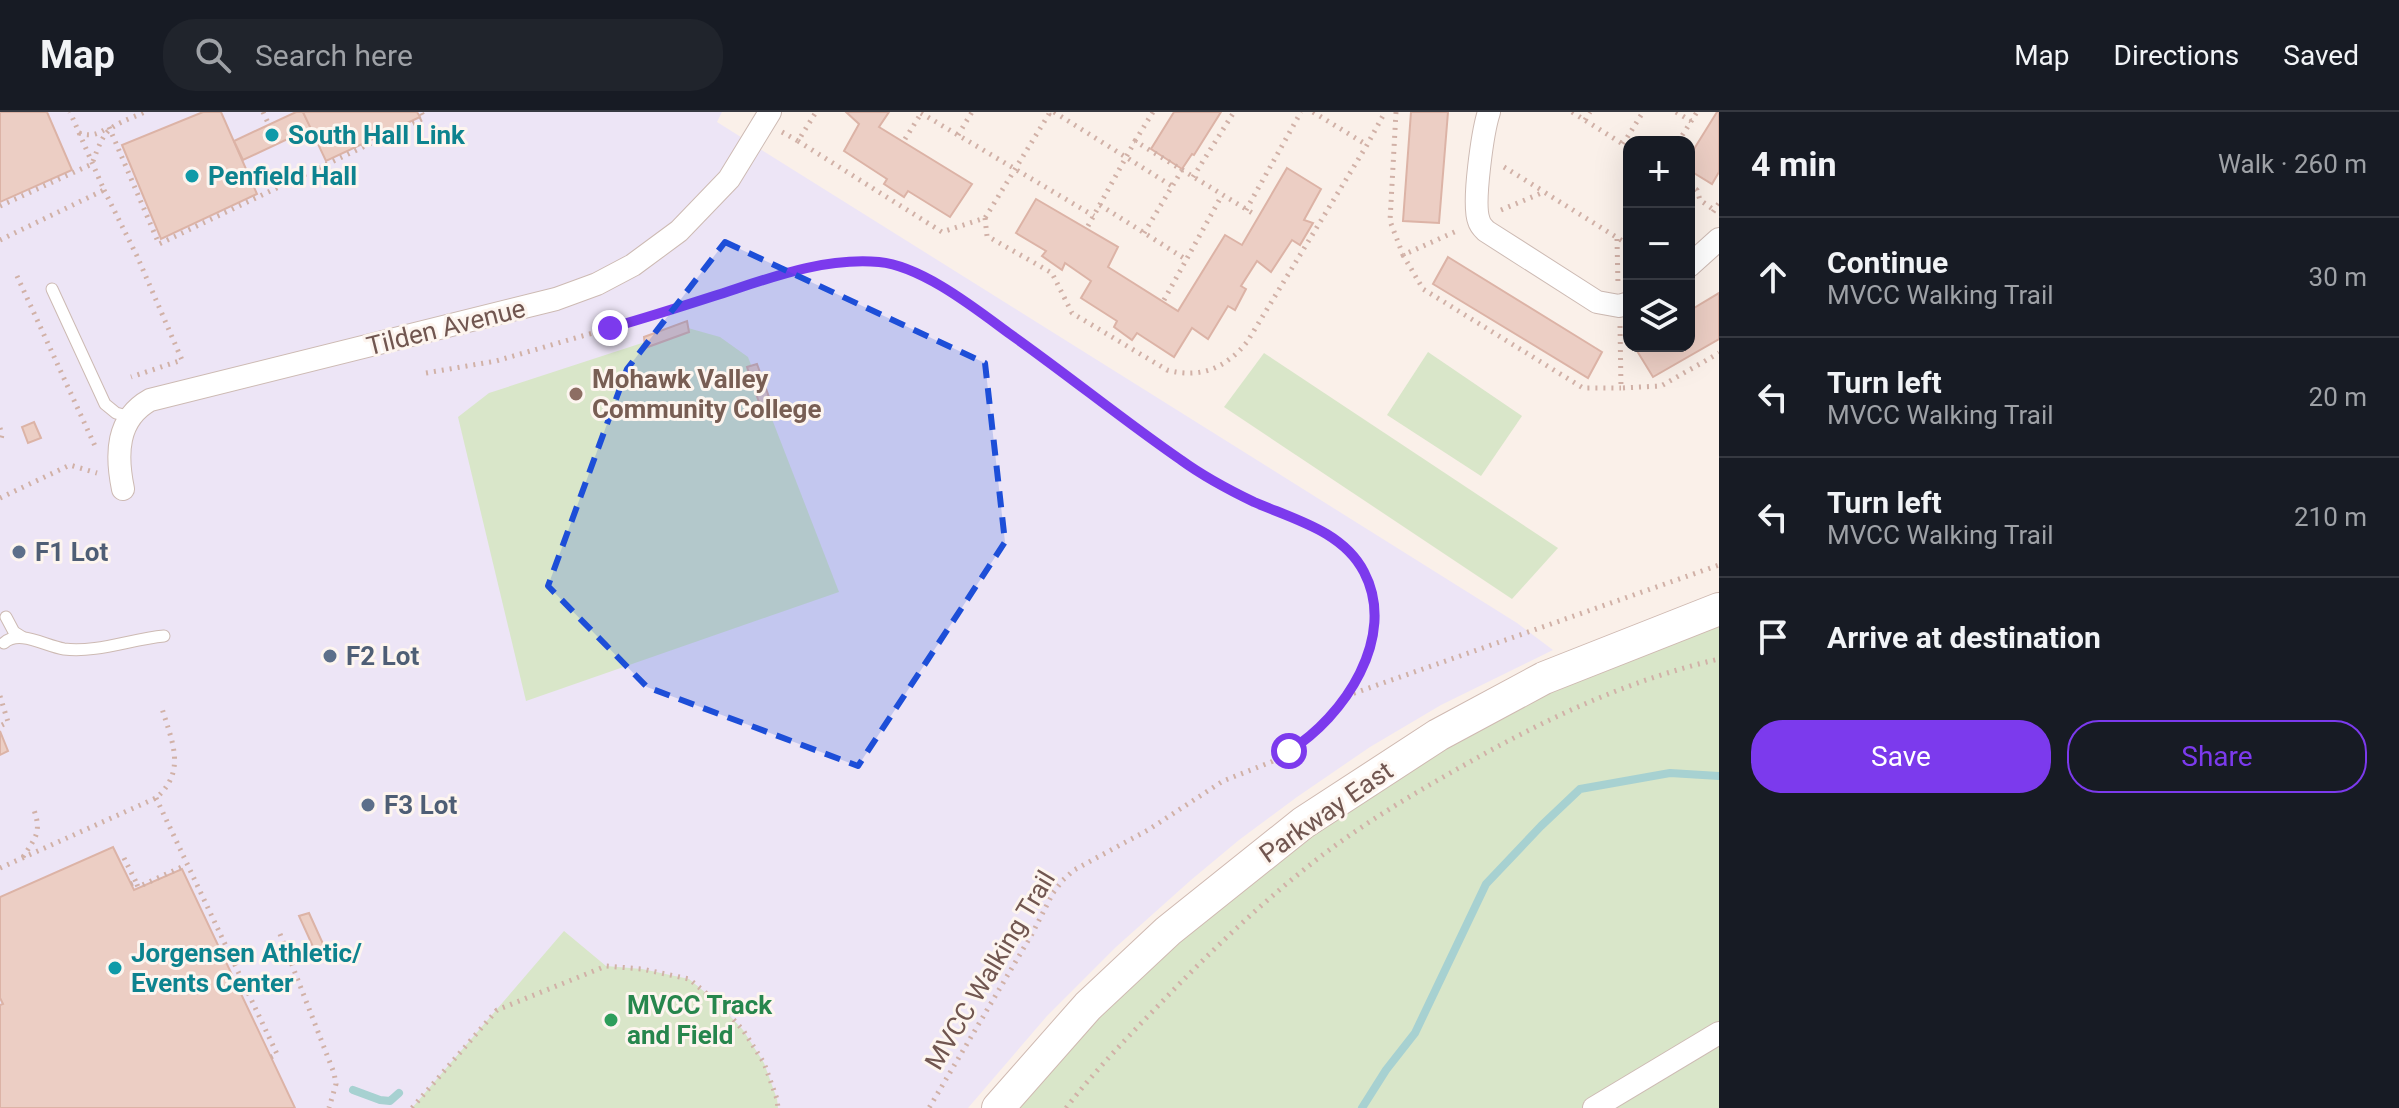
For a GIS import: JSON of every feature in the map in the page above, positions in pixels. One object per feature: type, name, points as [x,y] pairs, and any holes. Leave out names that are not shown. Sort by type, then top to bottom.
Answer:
[{"type":"street","points":[[1489,112],[1476,206],[1478,221],[1486,231],[1597,302],[1619,306],[1622,302]]},
{"type":"street","name":"Tilden Avenue","points":[[130,417],[142,404],[158,398],[556,299],[597,284],[633,265],[679,231],[729,179],[767,116]]},
{"type":"street","points":[[1695,257],[1714,230]]},
{"type":"street","points":[[123,489],[119,444],[130,417]]},
{"type":"street","name":"Parkway East","points":[[998,1108],[1088,1006],[1168,931],[1303,823],[1438,735],[1544,678],[1719,609]]},
{"type":"street","points":[[1594,1108],[1719,1033]]},
{"type":"lane","points":[[52,289],[105,404],[116,413],[130,417]]},
{"type":"lane","points":[[6,617],[14,632],[53,647],[87,649],[164,636]]},
{"type":"lane","points":[[4,643],[10,638],[22,637]]},
{"type":"path","points":[[70,112],[182,360],[131,377]]},
{"type":"path","points":[[79,133],[96,135],[145,112]]},
{"type":"path","points":[[263,112],[269,125]]},
{"type":"path","points":[[109,127],[159,244],[424,118],[421,112]]},
{"type":"path","points":[[798,141],[816,112]]},
{"type":"path","points":[[905,139],[922,112],[1094,216]]},
{"type":"path","points":[[958,135],[972,112]]},
{"type":"path","points":[[1172,186],[1051,112],[985,218],[987,236],[1052,273],[1072,313],[1167,370],[1206,372],[1228,361],[1247,342],[1385,112]]},
{"type":"path","points":[[1088,226],[1153,112]]},
{"type":"path","points":[[1193,177],[1234,112]]},
{"type":"path","points":[[1246,210],[1301,112]]},
{"type":"path","points":[[1313,112],[1323,114],[1367,145]]},
{"type":"path","points":[[1396,112],[1390,221],[1403,255],[1423,289],[1583,388],[1661,386],[1719,353]]},
{"type":"path","points":[[1572,112],[1623,144]]},
{"type":"path","points":[[1585,120],[1590,112]]},
{"type":"path","points":[[1631,136],[1643,112]]},
{"type":"path","points":[[1676,112],[1691,121]]},
{"type":"path","points":[[1682,136],[1697,112]]},
{"type":"path","points":[[767,116],[798,141],[942,232],[985,218]]},
{"type":"path","points":[[0,206],[92,164],[109,127]]},
{"type":"path","points":[[1135,141],[1254,214]]},
{"type":"path","points":[[1500,165],[1623,242]]},
{"type":"path","points":[[1144,233],[1182,170]]},
{"type":"path","points":[[1695,189],[1700,200],[1714,210]]},
{"type":"path","points":[[0,240],[104,190]]},
{"type":"path","points":[[1498,211],[1544,192]]},
{"type":"path","points":[[1164,300],[1222,195]]},
{"type":"path","points":[[1714,230],[1714,210],[1719,203]]},
{"type":"path","points":[[1100,205],[1187,260]]},
{"type":"path","points":[[1403,255],[1463,228]]},
{"type":"path","points":[[1617,238],[1622,302],[1621,388]]},
{"type":"path","name":"MVCC Walking Trail","points":[[426,373],[496,361],[787,272],[833,264],[880,262],[909,269],[973,307],[1184,463],[1253,501],[1332,537],[1355,557],[1374,601],[1374,624],[1361,670],[1330,718],[1306,740],[1271,762],[1223,781],[1148,830],[1074,870],[1063,880],[929,1108]]},
{"type":"path","points":[[17,276],[100,456]]},
{"type":"path","points":[[0,428],[0,443]]},
{"type":"path","points":[[0,498],[70,465],[102,476],[104,465]]},
{"type":"path","points":[[1345,697],[1719,565]]},
{"type":"path","points":[[1066,1108],[1126,1039],[1238,926],[1302,871],[1369,822],[1438,779],[1519,735],[1629,686],[1719,659]]},
{"type":"path","points":[[0,696],[8,722],[0,726]]},
{"type":"path","points":[[0,868],[156,798],[173,779],[175,761],[161,705]]},
{"type":"path","points":[[156,798],[277,1054],[271,1057]]},
{"type":"path","points":[[22,858],[35,839],[39,824],[34,810]]},
{"type":"path","points":[[124,858],[138,887],[187,865]]},
{"type":"path","points":[[280,934],[334,1073],[336,1084],[329,1108]]},
{"type":"path","points":[[412,1108],[497,1010],[606,966],[642,969],[689,979],[718,1003],[743,1030],[764,1063],[778,1108]]},
{"type":"highlighted area","points":[[725,242],[985,363],[1005,542],[858,766],[647,687],[548,586],[627,369]]},
{"type":"shaded area","name":"Mohawk Valley Community College","points":[[0,112],[722,112],[717,122],[1517,623],[1553,650],[1441,705],[1370,747],[1239,840],[1116,947],[1047,1016],[968,1108],[0,1108]]},
{"type":"green space","points":[[688,328],[720,337],[748,357],[839,592],[526,701],[458,417],[489,393]]},
{"type":"green space","points":[[1428,352],[1522,416],[1481,476],[1387,415]]},
{"type":"green space","points":[[1264,353],[1558,548],[1512,599],[1224,407]]},
{"type":"green space","points":[[1719,626],[1719,1108],[1018,1108],[1082,1033],[1199,922],[1315,831],[1432,754],[1558,689]]},
{"type":"green space","name":"MVCC Track and Field","points":[[564,931],[606,966],[642,969],[689,979],[718,1003],[743,1030],[764,1063],[778,1108],[412,1108]]},
{"type":"building","points":[[0,112],[47,112],[72,170],[0,202]]},
{"type":"building","name":"Penfield Hall","points":[[203,112],[221,112],[257,194],[161,239],[122,145]]},
{"type":"building","name":"South Hall Link","points":[[296,112],[303,112],[311,128],[243,160],[234,141]]},
{"type":"building","points":[[303,112],[417,112],[420,117],[326,161]]},
{"type":"building","points":[[846,112],[889,112],[879,127],[972,184],[950,217],[908,191],[904,197],[884,184],[887,179],[844,151],[859,124]]},
{"type":"building","points":[[1174,112],[1221,112],[1182,169],[1151,149]]},
{"type":"building","points":[[1411,112],[1448,112],[1439,223],[1403,221]]},
{"type":"building","points":[[1719,112],[1719,172],[1712,184],[1695,174],[1695,147]]},
{"type":"building","points":[[1287,168],[1321,189],[1304,220],[1313,223],[1300,245],[1292,240],[1271,272],[1257,261],[1241,286],[1246,289],[1235,310],[1228,306],[1208,339],[1192,328],[1174,357],[1137,333],[1132,340],[1114,327],[1117,321],[1081,298],[1091,281],[1065,263],[1062,270],[1042,256],[1046,251],[1016,233],[1036,199],[1118,247],[1108,267],[1178,311],[1225,235],[1242,245]]},
{"type":"building","points":[[1448,257],[1602,352],[1588,378],[1433,284]]},
{"type":"building","points":[[1719,293],[1719,339],[1653,377],[1638,352],[1695,352],[1695,307]]},
{"type":"building","points":[[687,321],[689,332],[645,348],[644,337]]},
{"type":"building","points":[[757,364],[773,408],[762,411],[747,367]]},
{"type":"building","points":[[34,422],[41,438],[28,443],[22,427]]},
{"type":"building","points":[[0,731],[8,751],[0,755]]},
{"type":"building","name":"Jorgensen Athletic/ Events Center","points":[[113,847],[134,890],[182,869],[295,1108],[0,1108],[0,1005],[3,1004],[0,998],[0,897]]},
{"type":"building","points":[[309,913],[329,957],[320,962],[299,916]]},
{"type":"waterway","points":[[1362,1108],[1415,1033],[1486,884],[1580,789],[1670,773],[1719,776]]},
{"type":"waterway","points":[[353,1090],[390,1101],[399,1093]]},
{"type":"place","name":"South Hall Link","points":[[272,135]]},
{"type":"place","name":"Penfield Hall","points":[[192,176]]},
{"type":"place","name":"Mohawk Valley Community College","points":[[576,394]]},
{"type":"place","name":"F1 Lot","points":[[19,552]]},
{"type":"place","name":"F2 Lot","points":[[330,656]]},
{"type":"place","name":"F3 Lot","points":[[368,805]]},
{"type":"place","name":"Jorgensen Athletic/ Events Center","points":[[115,968]]},
{"type":"place","name":"MVCC Track and Field","points":[[611,1020]]},
{"type":"route","points":[[610,328],[787,272],[833,264],[880,262],[909,269],[973,307],[1184,463],[1253,501],[1332,537],[1355,557],[1374,601],[1375,615],[1369,649],[1361,670],[1330,718],[1289,751]]}]
